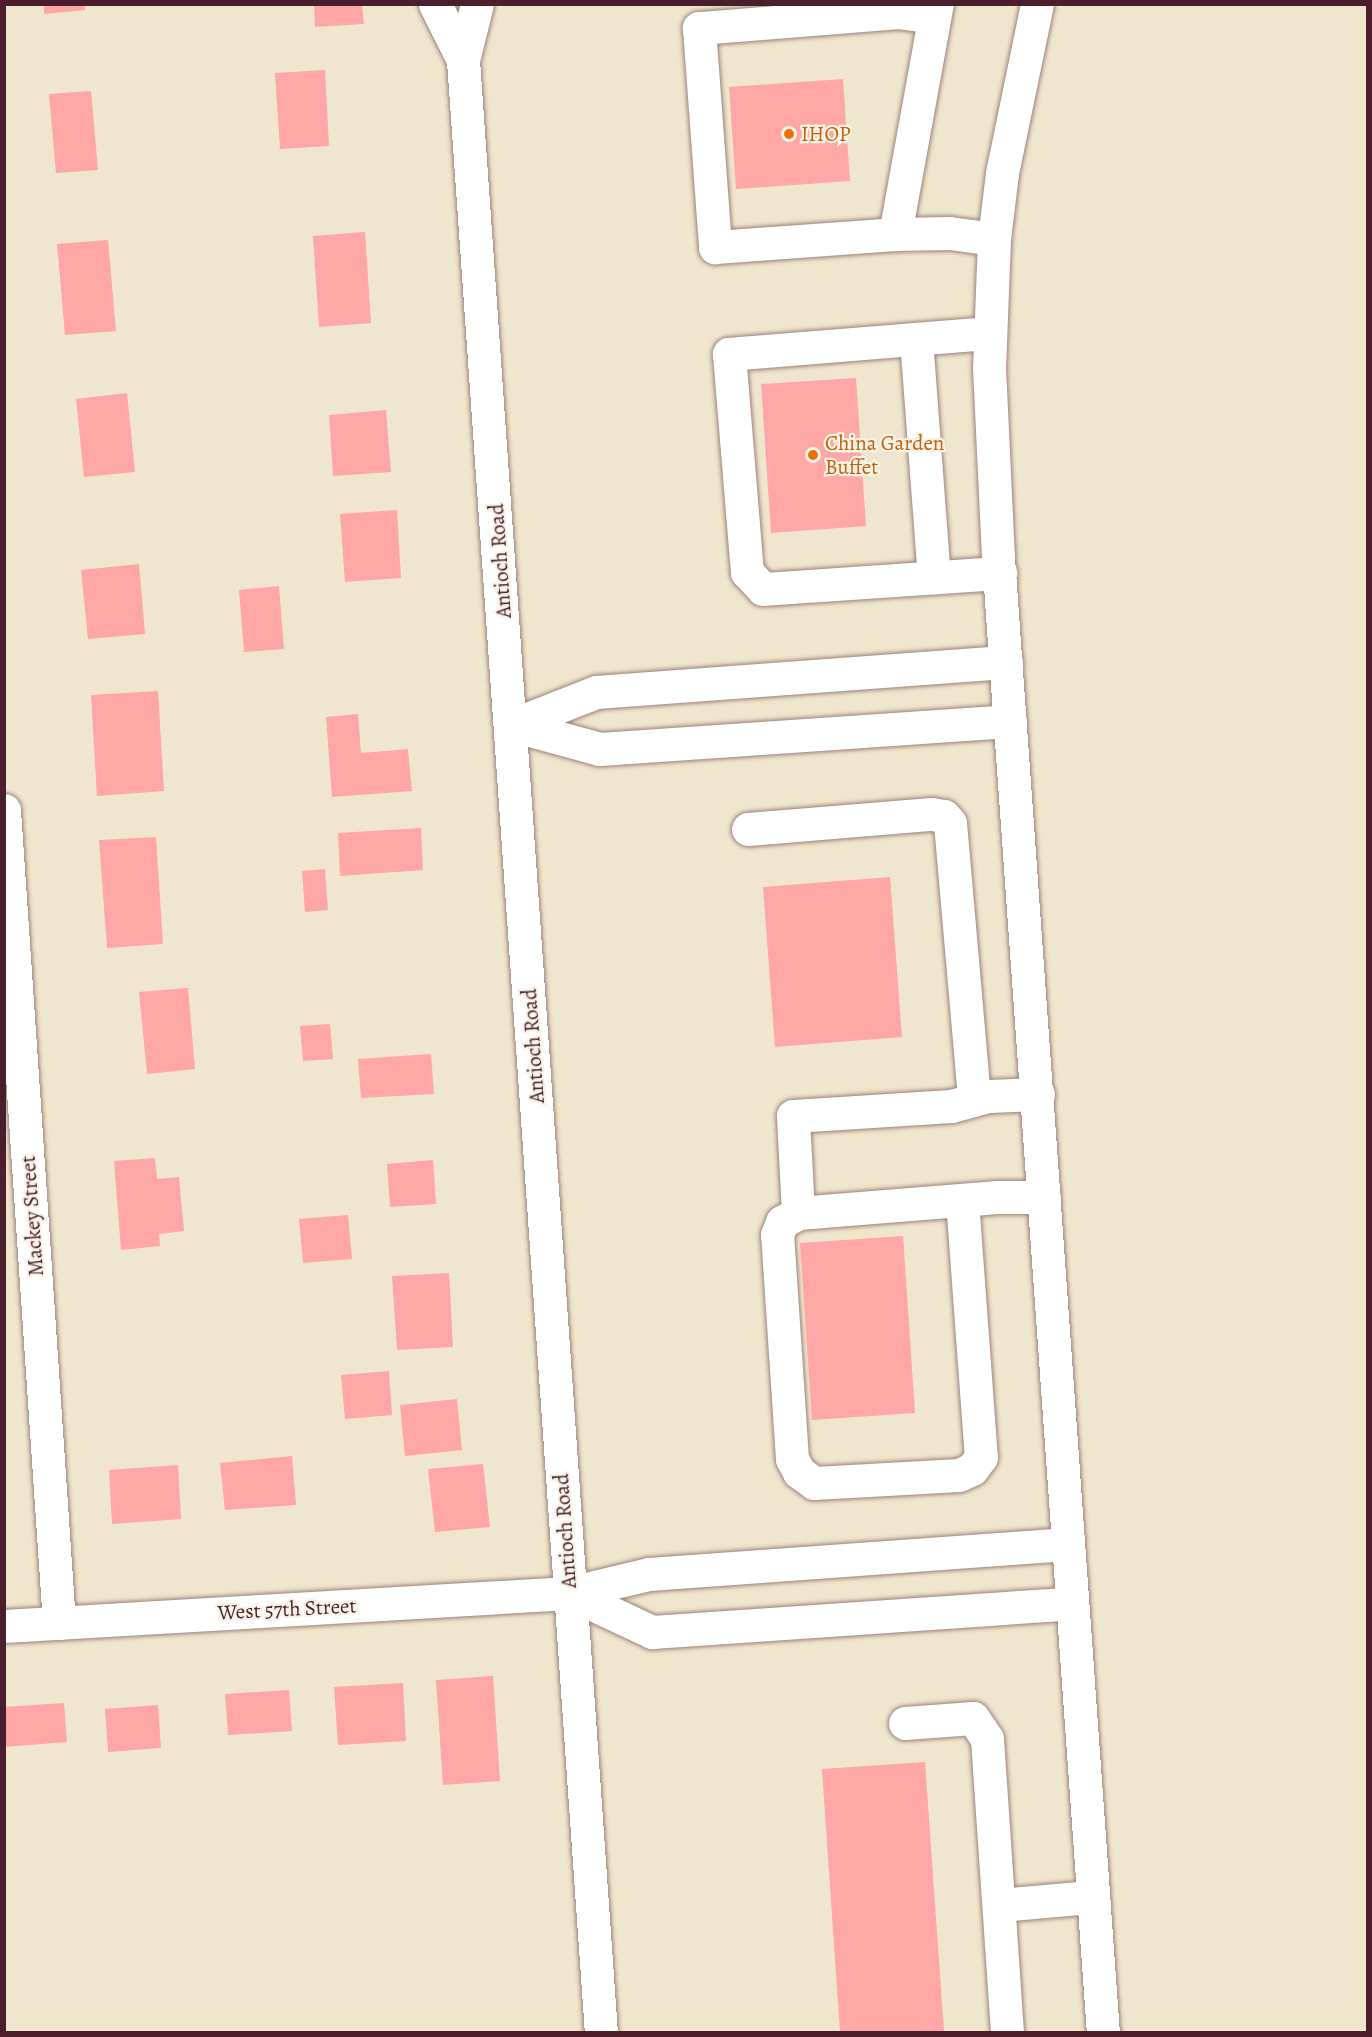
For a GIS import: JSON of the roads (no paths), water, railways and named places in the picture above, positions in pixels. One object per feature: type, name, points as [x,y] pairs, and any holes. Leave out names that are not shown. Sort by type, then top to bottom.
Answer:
[{"type":"main road","name":"Antioch Road","points":[[435,4],[463,60]]},
{"type":"main road","name":"Antioch Road","points":[[477,4],[463,60],[512,725],[569,1593],[601,2032]]},
{"type":"main road","points":[[1037,4],[1002,173],[994,239],[989,333],[1000,573],[1038,1094],[1091,1897],[1103,2032]]},
{"type":"main road","points":[[895,234],[935,11],[699,28],[715,247],[895,234],[949,233],[994,239]]},
{"type":"main road","points":[[989,333],[729,354],[747,572],[763,590],[1000,573]]},
{"type":"main road","points":[[916,339],[934,578]]},
{"type":"main road","points":[[512,725],[597,692],[1006,662]]},
{"type":"main road","points":[[512,725],[600,749],[1010,721]]},
{"type":"main road","name":"Mackey Street","points":[[4,810],[59,1623]]},
{"type":"main road","points":[[748,829],[931,814],[944,816],[950,824],[974,1100]]},
{"type":"main road","points":[[798,1213],[793,1116],[951,1106],[974,1100],[1038,1094]]},
{"type":"main road","points":[[962,1200],[981,1457],[972,1469],[959,1475],[814,1483],[800,1472],[792,1459],[777,1235],[782,1222],[798,1213],[962,1200],[1044,1197]]},
{"type":"main road","name":"West 57th Street","points":[[4,1626],[569,1593],[649,1574],[1068,1544]]},
{"type":"main road","points":[[569,1593],[652,1632],[1072,1603]]},
{"type":"main road","points":[[905,1723],[973,1718],[982,1727],[987,1739],[1007,2032]]},
{"type":"main road","points":[[999,1905],[1091,1897]]},
{"type":"place","name":"IHOP","points":[[789,134]]},
{"type":"place","name":"China Garden Buffet","points":[[813,455]]}]
